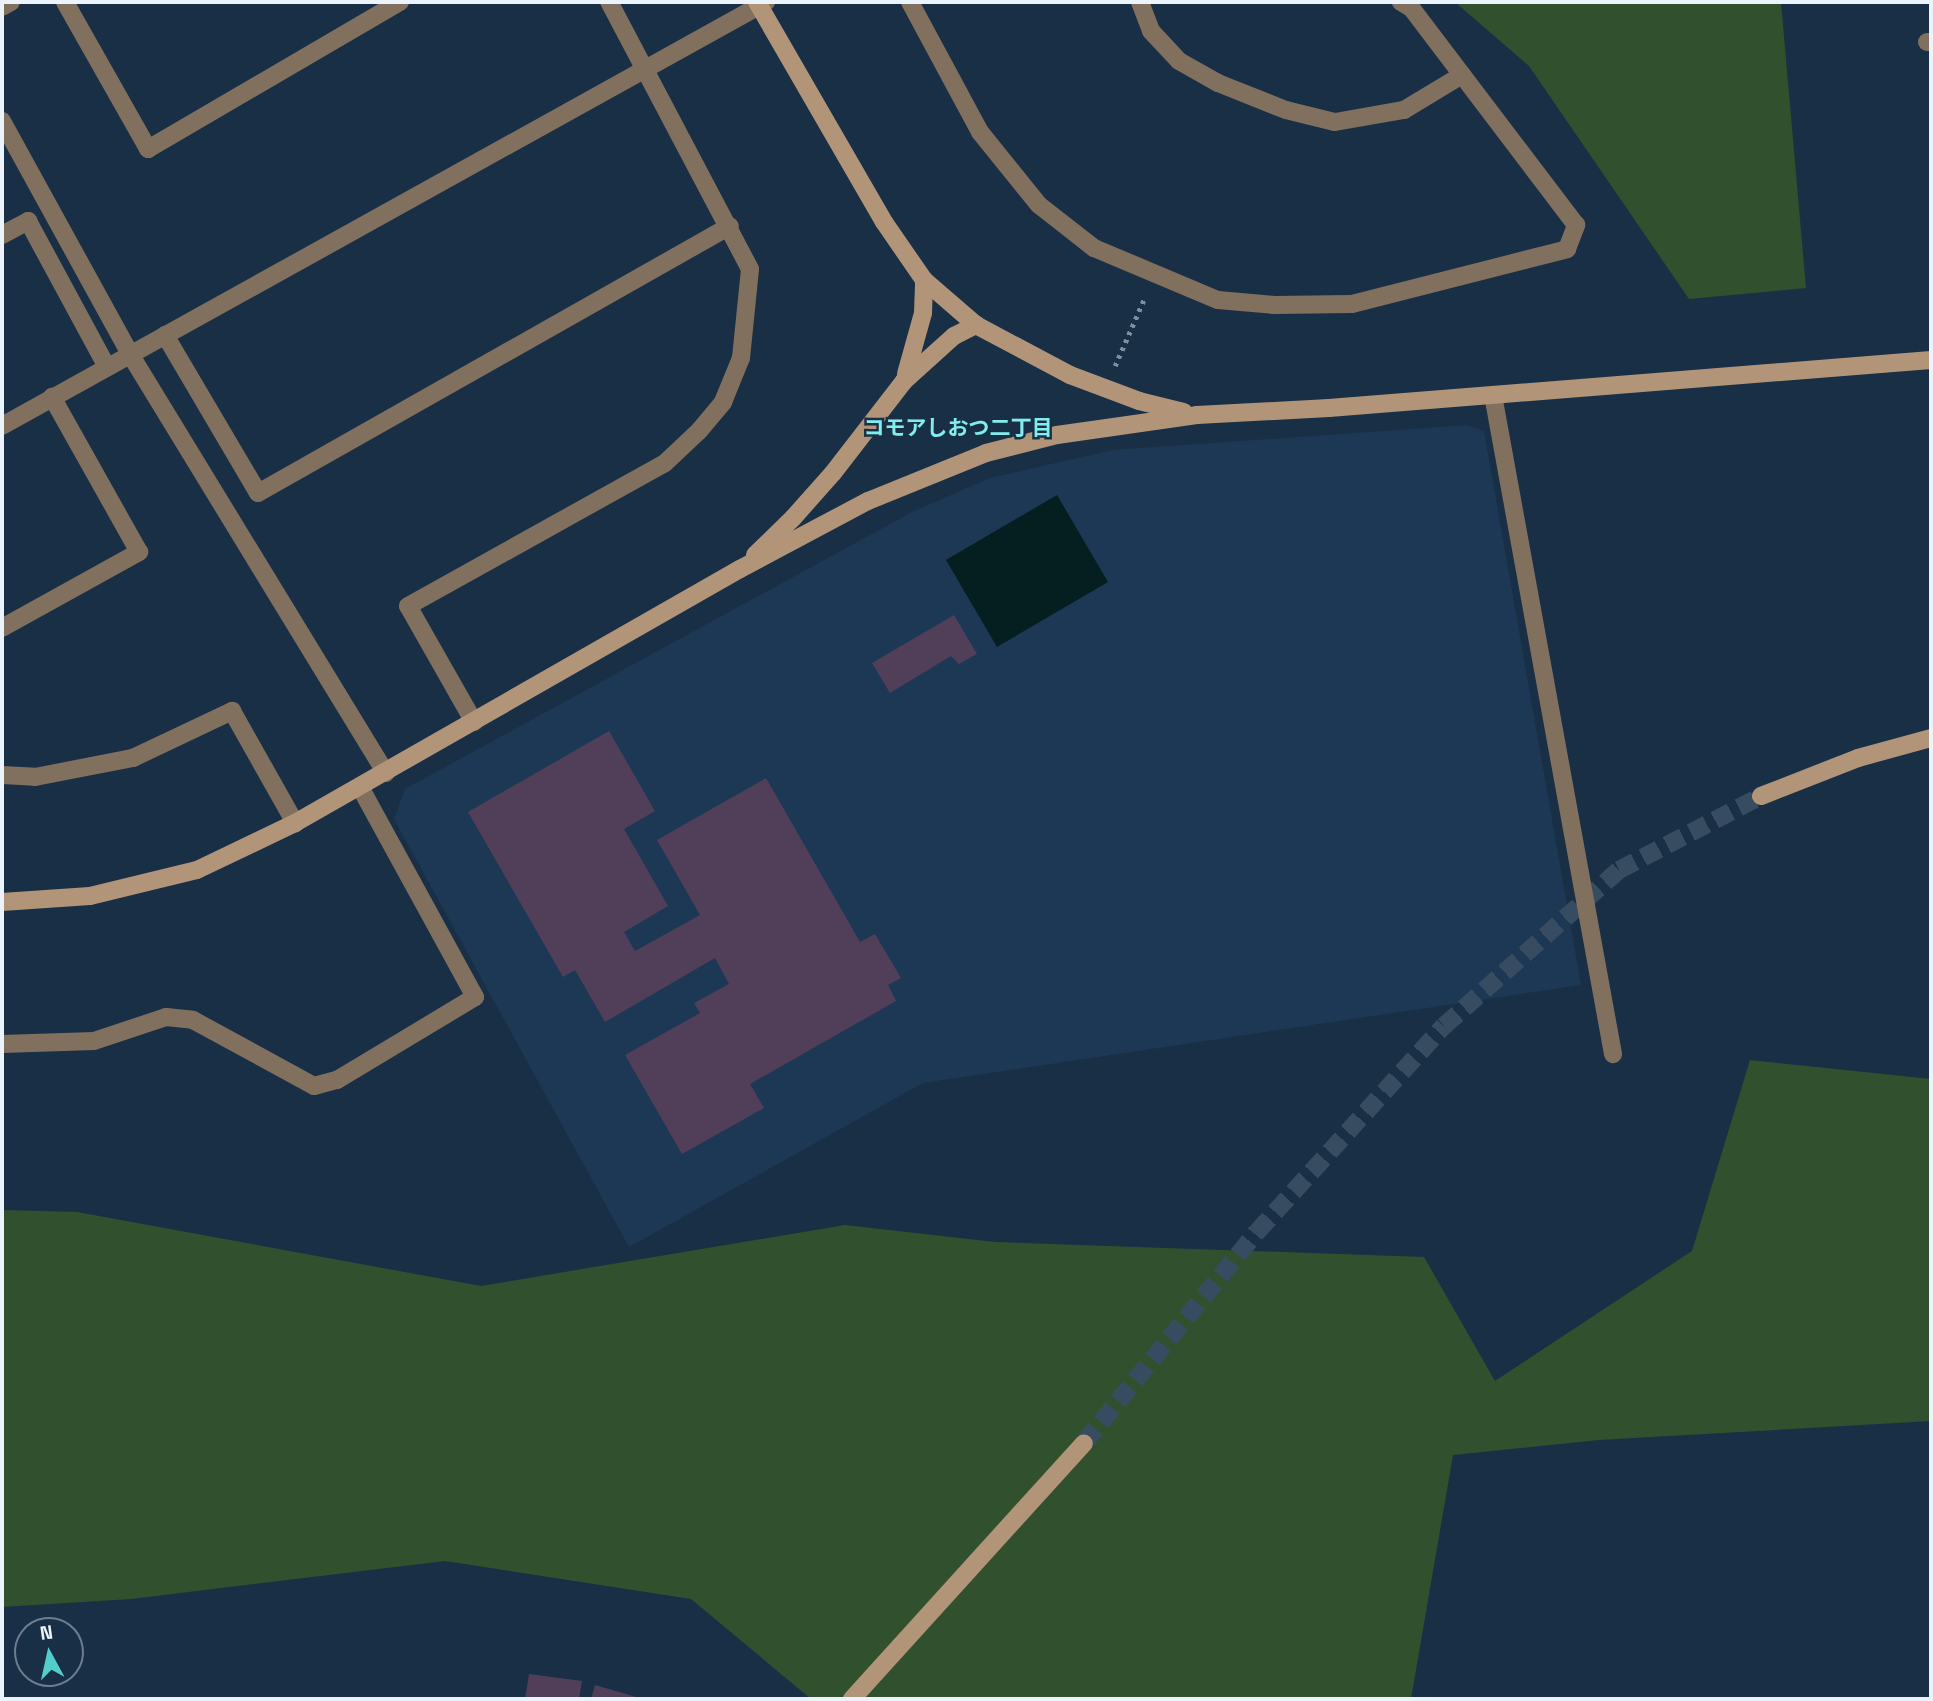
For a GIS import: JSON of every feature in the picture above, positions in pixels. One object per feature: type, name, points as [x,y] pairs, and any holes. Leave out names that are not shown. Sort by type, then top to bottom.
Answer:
[{"type":"street","points":[[2,7],[11,2]]},
{"type":"street","points":[[65,2],[148,149],[400,2]]},
{"type":"street","points":[[474,722],[408,607],[665,463],[699,431],[723,402],[741,358],[750,269],[730,226],[609,2]]},
{"type":"street","points":[[910,2],[979,132],[1039,205],[1094,248],[1155,274],[1218,300],[1274,305],[1352,304],[1567,249],[1576,225],[1411,8],[1401,2]]},
{"type":"street","points":[[1140,2],[1151,31],[1179,61],[1218,83],[1286,110],[1335,122],[1404,110],[1462,75]]},
{"type":"street","points":[[2,426],[761,3],[884,222],[924,280],[975,326],[1070,374],[1139,401],[1197,415]]},
{"type":"street","points":[[2,121],[130,354],[386,773]]},
{"type":"street","points":[[2,235],[28,221],[107,367]]},
{"type":"street","points":[[165,335],[258,493],[730,226]]},
{"type":"street","points":[[904,381],[914,354],[923,313],[924,280]]},
{"type":"street","points":[[740,569],[793,518],[904,381],[954,336],[975,326]]},
{"type":"street","points":[[2,902],[90,896],[197,870],[295,823],[386,773],[740,569],[868,501],[986,453],[1057,435],[1197,415],[1493,395],[1931,360]]},
{"type":"street","points":[[1493,395],[1614,1054]]},
{"type":"street","points":[[2,628],[139,552],[52,397]]},
{"type":"street","points":[[2,775],[35,777],[132,758],[232,711],[295,823]]},
{"type":"street","points":[[1761,796],[1857,758],[1931,738]]},
{"type":"street","points":[[2,1044],[94,1041],[166,1017],[193,1020],[314,1086],[337,1080],[475,998],[360,787]]},
{"type":"street","points":[[852,1699],[1084,1443]]},
{"type":"path","points":[[1105,388],[1155,274]]},
{"type":"shaded area","points":[[1468,425],[1484,431],[1581,985],[923,1083],[629,1247],[394,819],[405,789],[912,512],[990,478],[1113,450]]},
{"type":"shaded area","points":[[1057,495],[1108,582],[997,647],[946,560]]},
{"type":"green space","points":[[1455,2],[1781,2],[1806,288],[1689,299],[1529,66]]},
{"type":"green space","points":[[1750,1060],[1931,1079],[1931,1421],[1599,1440],[1453,1455],[1411,1699],[811,1699],[691,1599],[445,1561],[131,1599],[2,1607],[2,1210],[77,1212],[481,1286],[845,1225],[995,1242],[1424,1257],[1495,1381],[1692,1251]]},
{"type":"building","points":[[954,615],[977,654],[959,664],[951,656],[890,693],[872,663]]},
{"type":"building","points":[[609,731],[655,811],[624,829],[668,906],[624,932],[635,951],[700,915],[657,840],[766,778],[860,942],[875,934],[901,978],[888,985],[896,1001],[750,1084],[764,1108],[682,1154],[625,1055],[700,1013],[694,1003],[729,984],[715,958],[605,1022],[575,970],[563,977],[468,812]]},
{"type":"building","points":[[529,1674],[582,1681],[579,1699],[525,1699]]},
{"type":"building","points":[[595,1685],[643,1699],[591,1699]]},
{"type":"tunnel","points":[[1084,1443],[1257,1232],[1444,1026],[1619,870],[1761,796]]},
{"type":"district","name":"コモアしおつ二丁目","points":[[958,428]]}]
